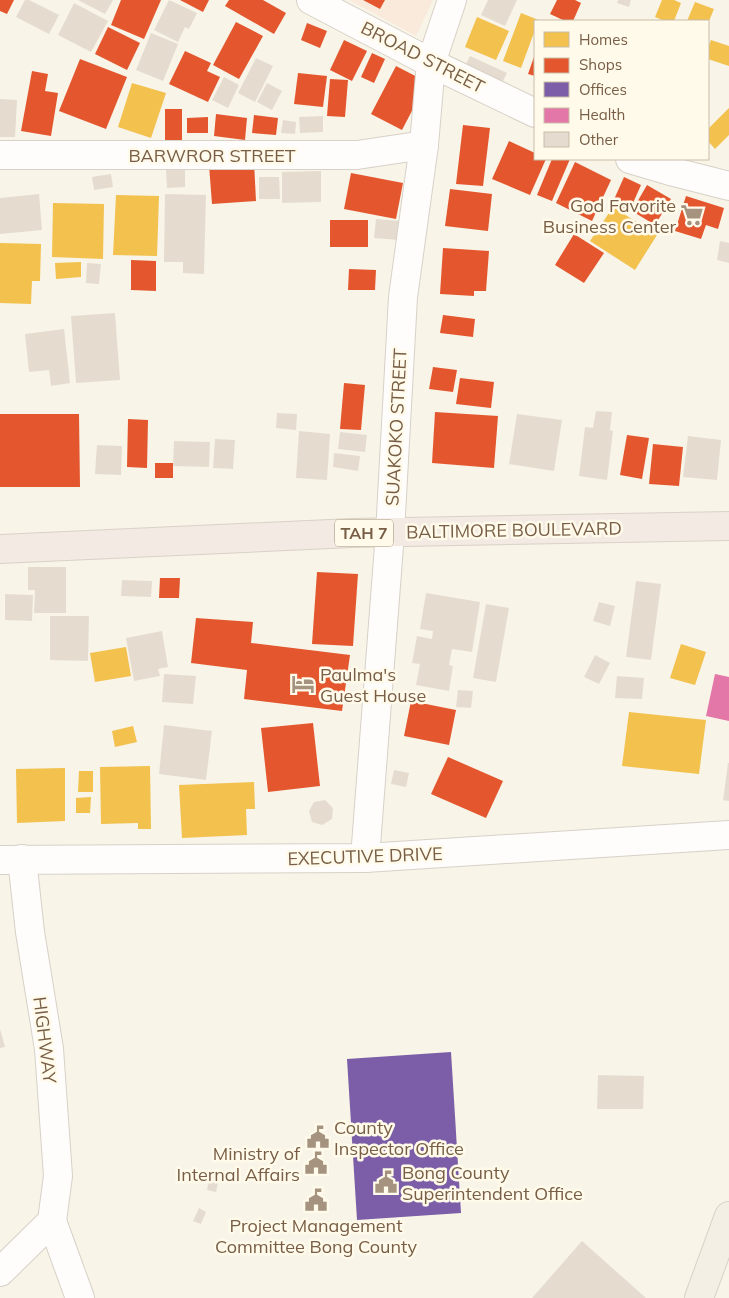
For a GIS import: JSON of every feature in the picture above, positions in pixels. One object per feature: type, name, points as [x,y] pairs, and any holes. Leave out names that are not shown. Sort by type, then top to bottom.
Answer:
[{"type":"highway","name":"BALTIMORE BOULEVARD","points":[[0,549],[352,533],[729,526]]},
{"type":"main road","points":[[699,1298],[729,1216]]},
{"type":"street","name":"BROAD STREET","points":[[311,0],[431,63],[534,113]]},
{"type":"street","name":"SUAKOKO STREET","points":[[365,858],[390,533],[403,297],[424,145],[431,63],[452,0]]},
{"type":"street","name":"BARWROR STREET","points":[[0,156],[357,154],[424,145]]},
{"type":"street","points":[[633,160],[729,186]]},
{"type":"street","name":"EXECUTIVE DRIVE","points":[[11,859],[365,858],[729,835]]},
{"type":"street","name":"HIGHWAY","points":[[11,859],[30,932],[48,1049],[58,1176],[52,1221],[80,1298]]},
{"type":"street","points":[[0,1272],[52,1221]]},
{"type":"shaded area","points":[[349,0],[433,0],[416,36]]},
{"type":"building: Homes","points":[[662,0],[674,0],[681,3],[674,20],[662,20],[655,17]]},
{"type":"building: Homes","points":[[695,2],[714,9],[709,21],[687,20]]},
{"type":"building: Homes","points":[[521,13],[538,20],[534,20],[534,33],[521,68],[503,61]]},
{"type":"building: Homes","points":[[477,17],[509,31],[496,60],[465,47]]},
{"type":"building: Homes","points":[[711,40],[729,46],[729,66],[709,59]]},
{"type":"building: Homes","points":[[132,83],[166,93],[151,138],[118,127]]},
{"type":"building: Homes","points":[[729,108],[729,135],[715,149],[709,142],[709,128]]},
{"type":"building: Homes","points":[[116,195],[159,196],[157,256],[113,255]]},
{"type":"building: Homes","points":[[53,203],[104,204],[103,259],[52,257]]},
{"type":"building: Homes","points":[[613,207],[657,235],[635,270],[590,241]]},
{"type":"building: Homes","points":[[0,243],[41,244],[40,281],[32,281],[31,304],[0,303]]},
{"type":"building: Homes","points":[[81,262],[81,277],[56,279],[55,263]]},
{"type":"building: Homes","points":[[681,644],[706,652],[695,685],[670,678]]},
{"type":"building: Homes","points":[[126,647],[131,676],[95,682],[90,653]]},
{"type":"building: Homes","points":[[629,712],[706,720],[699,774],[622,766]]},
{"type":"building: Homes","points":[[133,726],[137,742],[115,747],[112,731]]},
{"type":"building: Homes","points":[[150,766],[151,829],[138,829],[138,823],[101,824],[100,767]]},
{"type":"building: Homes","points":[[65,768],[65,821],[17,823],[16,769]]},
{"type":"building: Homes","points":[[79,771],[93,771],[93,792],[78,792]]},
{"type":"building: Homes","points":[[254,782],[255,809],[246,809],[247,835],[182,838],[179,785]]},
{"type":"building: Homes","points":[[91,797],[90,813],[76,813],[76,798]]},
{"type":"building: Shops","points":[[0,0],[14,0],[7,14],[0,11]]},
{"type":"building: Shops","points":[[121,0],[161,0],[144,39],[111,25]]},
{"type":"building: Shops","points":[[180,0],[209,0],[203,12]]},
{"type":"building: Shops","points":[[229,0],[263,0],[286,13],[274,34],[225,6]]},
{"type":"building: Shops","points":[[363,0],[385,0],[380,9]]},
{"type":"building: Shops","points":[[557,0],[575,0],[581,3],[573,20],[563,20],[550,14]]},
{"type":"building: Shops","points":[[236,22],[263,36],[239,79],[213,65]]},
{"type":"building: Shops","points":[[307,23],[327,31],[320,48],[301,40]]},
{"type":"building: Shops","points":[[108,27],[140,43],[127,70],[95,54]]},
{"type":"building: Shops","points":[[344,40],[367,51],[352,81],[330,70]]},
{"type":"building: Shops","points":[[185,51],[211,63],[207,71],[220,77],[208,102],[169,84]]},
{"type":"building: Shops","points":[[372,53],[385,59],[374,83],[361,77]]},
{"type":"building: Shops","points":[[534,57],[534,76],[528,74]]},
{"type":"building: Shops","points":[[80,59],[127,77],[106,129],[59,111]]},
{"type":"building: Shops","points":[[396,66],[427,82],[402,130],[371,114]]},
{"type":"building: Shops","points":[[32,71],[48,74],[45,91],[58,93],[51,136],[21,131]]},
{"type":"building: Shops","points":[[298,73],[327,76],[323,107],[294,104]]},
{"type":"building: Shops","points":[[330,79],[348,80],[345,117],[327,116]]},
{"type":"building: Shops","points":[[165,109],[182,109],[182,141],[165,141]]},
{"type":"building: Shops","points":[[216,114],[247,118],[245,140],[214,136]]},
{"type":"building: Shops","points":[[254,115],[278,118],[276,135],[252,133]]},
{"type":"building: Shops","points":[[208,117],[208,133],[187,133],[187,118]]},
{"type":"building: Shops","points":[[463,125],[490,128],[483,186],[456,184]]},
{"type":"building: Shops","points":[[509,141],[534,153],[534,160],[546,160],[530,195],[492,179]]},
{"type":"building: Shops","points":[[552,160],[570,160],[552,201],[537,195]]},
{"type":"building: Shops","points":[[254,162],[256,201],[212,204],[209,165]]},
{"type":"building: Shops","points":[[575,162],[611,180],[592,221],[556,203]]},
{"type":"building: Shops","points":[[351,173],[403,183],[396,219],[344,209]]},
{"type":"building: Shops","points":[[624,177],[641,185],[629,212],[612,204]]},
{"type":"building: Shops","points":[[647,185],[671,199],[655,225],[632,211]]},
{"type":"building: Shops","points":[[450,189],[492,194],[488,231],[445,226]]},
{"type":"building: Shops","points":[[686,196],[724,208],[718,229],[706,225],[701,239],[675,231]]},
{"type":"building: Shops","points":[[330,220],[368,220],[368,247],[330,247]]},
{"type":"building: Shops","points":[[574,234],[604,253],[584,283],[555,265]]},
{"type":"building: Shops","points":[[443,248],[489,251],[486,291],[474,291],[474,296],[440,294]]},
{"type":"building: Shops","points":[[131,260],[156,261],[156,291],[131,290]]},
{"type":"building: Shops","points":[[349,269],[376,270],[375,290],[348,290]]},
{"type":"building: Shops","points":[[443,315],[475,319],[473,337],[440,333]]},
{"type":"building: Shops","points":[[433,367],[457,370],[453,392],[429,389]]},
{"type":"building: Shops","points":[[460,378],[494,382],[491,408],[456,404]]},
{"type":"building: Shops","points":[[344,383],[365,385],[361,430],[340,429]]},
{"type":"building: Shops","points":[[435,412],[498,416],[494,468],[432,463]]},
{"type":"building: Shops","points":[[0,414],[79,414],[80,487],[0,487]]},
{"type":"building: Shops","points":[[128,419],[148,420],[147,468],[127,467]]},
{"type":"building: Shops","points":[[627,435],[649,438],[642,479],[620,475]]},
{"type":"building: Shops","points":[[653,444],[683,447],[679,486],[649,484]]},
{"type":"building: Shops","points":[[155,463],[173,463],[173,478],[155,478]]},
{"type":"building: Shops","points":[[317,572],[358,574],[353,646],[312,644]]},
{"type":"building: Shops","points":[[160,578],[180,578],[179,598],[159,598]]},
{"type":"building: Shops","points":[[196,618],[253,622],[251,643],[350,655],[342,711],[244,699],[247,670],[191,663]]},
{"type":"building: Shops","points":[[411,701],[456,710],[449,745],[404,736]]},
{"type":"building: Shops","points":[[313,723],[320,786],[268,792],[261,728]]},
{"type":"building: Shops","points":[[448,757],[503,781],[486,818],[431,794]]},
{"type":"building: Offices","points":[[451,1052],[461,1213],[357,1220],[347,1059]]},
{"type":"building: Health","points":[[715,674],[729,677],[729,721],[706,716]]},
{"type":"building: Other","points":[[25,0],[29,0],[59,15],[49,34],[16,17]]},
{"type":"building: Other","points":[[78,0],[113,0],[105,14]]},
{"type":"building: Other","points":[[169,0],[197,13],[189,29],[185,27],[178,42],[154,30]]},
{"type":"building: Other","points":[[488,0],[517,0],[505,26],[481,15]]},
{"type":"building: Other","points":[[618,0],[631,0],[629,7],[617,3]]},
{"type":"building: Other","points":[[74,3],[108,21],[91,52],[58,35]]},
{"type":"building: Other","points":[[151,33],[178,44],[163,81],[136,70]]},
{"type":"building: Other","points":[[470,56],[507,73],[498,91],[461,74]]},
{"type":"building: Other","points":[[256,58],[273,66],[255,102],[238,93]]},
{"type":"building: Other","points":[[224,77],[239,85],[228,108],[212,100]]},
{"type":"building: Other","points":[[267,83],[282,91],[272,110],[257,102]]},
{"type":"building: Other","points":[[0,99],[17,100],[15,137],[0,137]]},
{"type":"building: Other","points":[[323,116],[323,132],[300,133],[299,117]]},
{"type":"building: Other","points":[[283,120],[296,122],[295,134],[281,133]]},
{"type":"building: Other","points":[[185,169],[185,187],[167,188],[166,170]]},
{"type":"building: Other","points":[[321,171],[321,202],[282,203],[282,172]]},
{"type":"building: Other","points":[[111,174],[113,187],[94,190],[92,177]]},
{"type":"building: Other","points":[[259,177],[279,177],[280,199],[259,199]]},
{"type":"building: Other","points":[[39,194],[42,230],[0,234],[0,198]]},
{"type":"building: Other","points":[[165,194],[206,195],[204,274],[183,273],[183,262],[164,262]]},
{"type":"building: Other","points":[[376,219],[401,221],[399,240],[374,238]]},
{"type":"building: Other","points":[[720,241],[729,243],[729,263],[717,260]]},
{"type":"building: Other","points":[[87,263],[101,264],[99,284],[86,283]]},
{"type":"building: Other","points":[[115,313],[120,380],[76,383],[71,316]]},
{"type":"building: Other","points":[[64,329],[70,383],[51,386],[49,370],[29,372],[25,334]]},
{"type":"building: Other","points":[[596,411],[612,412],[610,430],[613,431],[607,480],[579,476],[585,427],[593,428]]},
{"type":"building: Other","points":[[277,413],[297,414],[296,430],[276,428]]},
{"type":"building: Other","points":[[517,414],[562,420],[554,471],[509,464]]},
{"type":"building: Other","points":[[299,431],[330,434],[327,480],[296,478]]},
{"type":"building: Other","points":[[340,432],[367,435],[365,452],[338,449]]},
{"type":"building: Other","points":[[688,436],[721,440],[717,480],[683,477]]},
{"type":"building: Other","points":[[215,439],[235,440],[233,469],[213,468]]},
{"type":"building: Other","points":[[174,441],[210,442],[209,467],[173,466]]},
{"type":"building: Other","points":[[97,445],[122,446],[121,475],[95,474]]},
{"type":"building: Other","points":[[334,453],[360,456],[358,471],[333,467]]},
{"type":"building: Other","points":[[28,567],[66,567],[66,613],[34,613],[35,590],[28,590]]},
{"type":"building: Other","points":[[122,580],[152,581],[151,597],[121,596]]},
{"type":"building: Other","points":[[636,581],[661,584],[651,660],[626,657]]},
{"type":"building: Other","points":[[426,593],[480,602],[472,652],[452,649],[449,665],[453,666],[449,691],[416,685],[420,664],[412,663],[417,636],[432,639],[433,631],[420,629]]},
{"type":"building: Other","points":[[5,594],[33,595],[32,621],[5,620]]},
{"type":"building: Other","points":[[599,602],[615,606],[610,626],[593,621]]},
{"type":"building: Other","points":[[486,604],[509,608],[496,682],[473,678]]},
{"type":"building: Other","points":[[50,616],[89,616],[88,661],[50,660]]},
{"type":"building: Other","points":[[162,631],[168,667],[158,669],[160,676],[134,681],[126,638]]},
{"type":"building: Other","points":[[595,655],[610,663],[599,684],[584,677]]},
{"type":"building: Other","points":[[164,674],[196,676],[193,704],[162,702]]},
{"type":"building: Other","points":[[617,676],[644,678],[642,699],[615,698]]},
{"type":"building: Other","points":[[458,690],[473,691],[471,708],[456,707]]},
{"type":"building: Other","points":[[164,725],[212,731],[206,780],[159,774]]},
{"type":"building: Other","points":[[729,763],[729,801],[723,800]]},
{"type":"building: Other","points":[[394,770],[409,773],[406,787],[391,784]]},
{"type":"building: Other","points":[[325,800],[333,808],[332,819],[322,825],[312,822],[309,811],[314,802]]},
{"type":"building: Other","points":[[0,1029],[5,1047],[0,1048]]},
{"type":"building: Other","points":[[598,1075],[644,1076],[643,1109],[597,1109]]},
{"type":"building: Other","points":[[211,1171],[220,1173],[216,1192],[207,1190]]},
{"type":"building: Other","points":[[199,1208],[206,1212],[201,1224],[193,1221]]},
{"type":"building: Other","points":[[582,1241],[646,1298],[532,1298]]},
{"type":"place","name":"God Favorite Business Center","points":[[692,215]]},
{"type":"place","name":"Paulma's Guest House","points":[[303,684]]},
{"type":"place","name":"County Inspector Office","points":[[318,1137]]},
{"type":"place","name":"Ministry of Internal Affairs","points":[[316,1163]]},
{"type":"place","name":"Bong County Superintendent Office","points":[[386,1182]]},
{"type":"place","name":"Project Management Committee Bong County","points":[[316,1200]]}]
